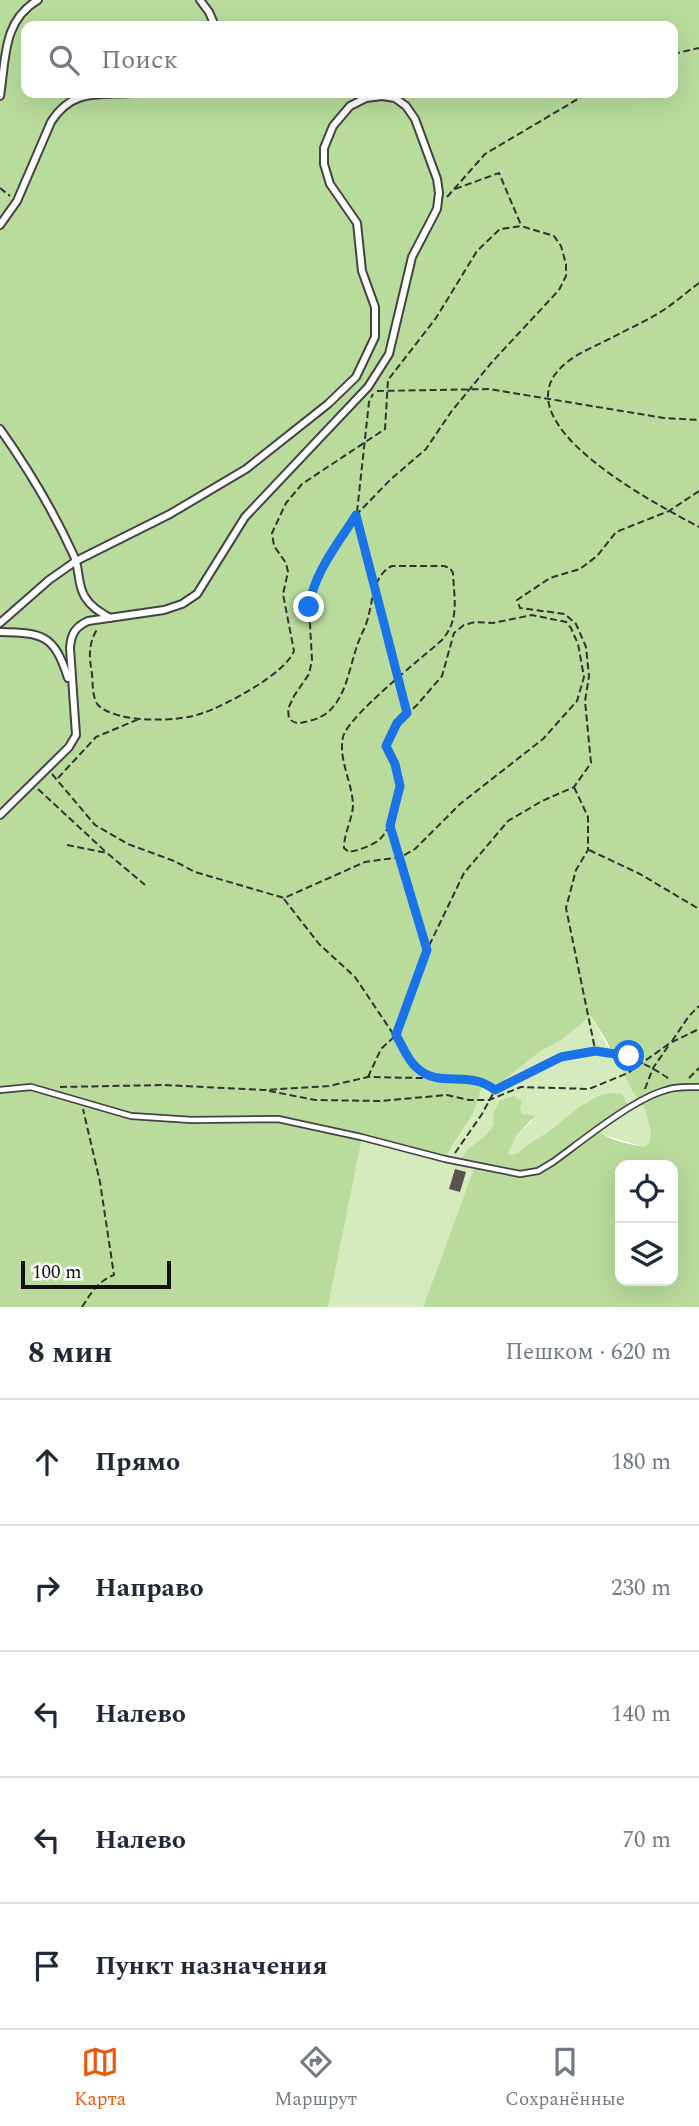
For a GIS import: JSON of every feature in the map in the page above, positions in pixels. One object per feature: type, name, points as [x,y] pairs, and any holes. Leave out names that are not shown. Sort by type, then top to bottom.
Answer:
[{"type":"street","points":[[0,96],[5,46],[10,31],[19,17],[38,0]]},
{"type":"street","points":[[200,0],[213,21]]},
{"type":"street","points":[[0,225],[17,201],[51,122],[59,110],[75,98]]},
{"type":"street","points":[[0,623],[49,580],[76,561],[170,514],[246,469],[328,404],[356,377],[375,337],[375,307],[362,271],[358,223],[330,184],[324,164],[324,148],[333,126],[350,106],[366,98]]},
{"type":"street","points":[[0,814],[69,747],[76,735],[71,687],[71,636],[78,626],[88,621],[164,610],[183,604],[197,594],[245,517],[368,387],[389,354],[411,257],[437,209],[439,193],[437,179],[415,119],[406,106],[395,98]]},
{"type":"street","points":[[0,429],[33,476],[76,561],[84,596],[96,610],[110,618]]},
{"type":"street","points":[[0,632],[32,633],[53,645],[60,655],[71,687]]},
{"type":"lane","points":[[0,1090],[31,1087],[131,1116],[192,1120],[278,1119],[520,1174],[538,1171],[643,1100],[664,1090],[699,1087]]},
{"type":"path","points":[[678,53],[699,48]]},
{"type":"path","points":[[437,209],[485,154],[580,98]]},
{"type":"path","points":[[454,189],[499,173],[522,226]]},
{"type":"path","points":[[0,188],[17,201]]},
{"type":"path","points":[[98,627],[91,638],[88,654],[95,698],[99,705],[115,713],[140,719],[169,720],[203,714],[251,691],[285,666],[294,651],[283,594],[288,572],[286,563],[274,546],[272,533],[286,503],[302,484],[386,429],[388,380],[436,318],[477,251],[500,229],[522,226],[554,236],[561,246],[566,264],[566,276],[559,290],[470,389],[426,449],[391,479],[356,515],[321,569],[309,607],[312,660],[309,674],[288,709],[289,719],[299,724],[318,720],[330,711],[343,692],[367,622],[375,586],[384,570],[391,566],[450,568],[453,573],[455,619],[451,629],[359,715],[343,735],[342,751],[353,807],[344,835],[344,848],[349,852],[380,839],[390,826],[400,786],[395,764],[386,746],[397,723],[442,676],[454,633],[464,625],[475,622],[493,623],[532,615],[566,622],[579,644],[584,677],[576,701],[543,739],[460,804],[415,849],[401,857],[365,862],[284,898]]},
{"type":"path","points":[[699,282],[665,309],[566,362],[551,380],[547,399],[554,421],[582,452],[643,496],[699,527]]},
{"type":"path","points":[[407,713],[356,515],[369,402],[375,391],[489,389],[664,418],[699,420]]},
{"type":"path","points":[[368,1077],[380,1049],[396,1035],[427,950],[464,873],[508,821],[542,801],[574,787],[591,763],[585,701],[589,676],[586,647],[576,624],[565,614],[520,608],[517,600],[550,578],[580,569],[597,556],[616,532],[669,511],[699,491]]},
{"type":"path","points":[[58,778],[96,737],[140,719]]},
{"type":"path","points":[[46,769],[58,778],[95,825],[128,844],[174,860],[195,872],[284,898],[319,944],[355,977],[416,1068],[435,1078]]},
{"type":"path","points":[[32,783],[145,886]]},
{"type":"path","points":[[574,787],[588,817],[588,849],[576,870],[566,908],[595,1051]]},
{"type":"path","points":[[390,826],[427,950]]},
{"type":"path","points":[[67,845],[107,853]]},
{"type":"path","points":[[588,849],[640,874],[699,909]]},
{"type":"path","points":[[643,1100],[646,1083],[653,1068],[699,1006]]},
{"type":"path","points":[[264,1090],[315,1100],[380,1101],[447,1094],[469,1100],[489,1100],[521,1087],[589,1089],[628,1073],[670,1043],[699,1029]]},
{"type":"path","points":[[450,1160],[495,1090],[561,1057],[595,1051],[629,1056],[681,1087],[699,1068]]},
{"type":"path","points":[[54,1087],[164,1085],[264,1090],[329,1086],[368,1077],[475,1079],[485,1082],[495,1090]]},
{"type":"path","points":[[82,1307],[92,1290],[104,1279],[114,1275],[100,1182],[80,1100],[88,1087]]},
{"type":"green space","points":[[0,0],[699,0],[699,1307],[423,1307],[475,1166],[362,1138],[328,1307],[0,1307]],"holes":[[[591,1016],[632,1091],[645,1109],[651,1133],[649,1143],[644,1147],[605,1136],[596,1128],[627,1104],[622,1094],[612,1093],[583,1104],[512,1155],[508,1153],[516,1136],[535,1116],[522,1114],[522,1101],[514,1096],[499,1101],[492,1116],[494,1124],[486,1135],[467,1150],[460,1161],[446,1158],[473,1113],[484,1080],[494,1084],[502,1082]]]},
{"type":"green space","points":[[591,1016],[632,1091],[645,1109],[651,1133],[649,1143],[644,1147],[600,1134],[596,1127],[625,1106],[588,1102],[512,1155],[507,1153],[516,1136],[533,1120],[522,1114],[520,1109],[499,1101],[492,1116],[494,1124],[486,1135],[467,1150],[460,1161],[446,1158],[473,1113],[484,1080],[502,1082]]},
{"type":"green space","points":[[362,1137],[475,1166],[423,1307],[328,1307]]},
{"type":"building","points":[[455,1169],[466,1172],[460,1192],[449,1189]]},
{"type":"route","points":[[309,607],[321,569],[356,515],[407,713],[397,723],[386,746],[395,764],[400,786],[390,826],[427,950],[396,1035],[416,1068],[435,1078],[475,1079],[485,1082],[495,1090],[561,1057],[595,1051],[629,1056]]}]
